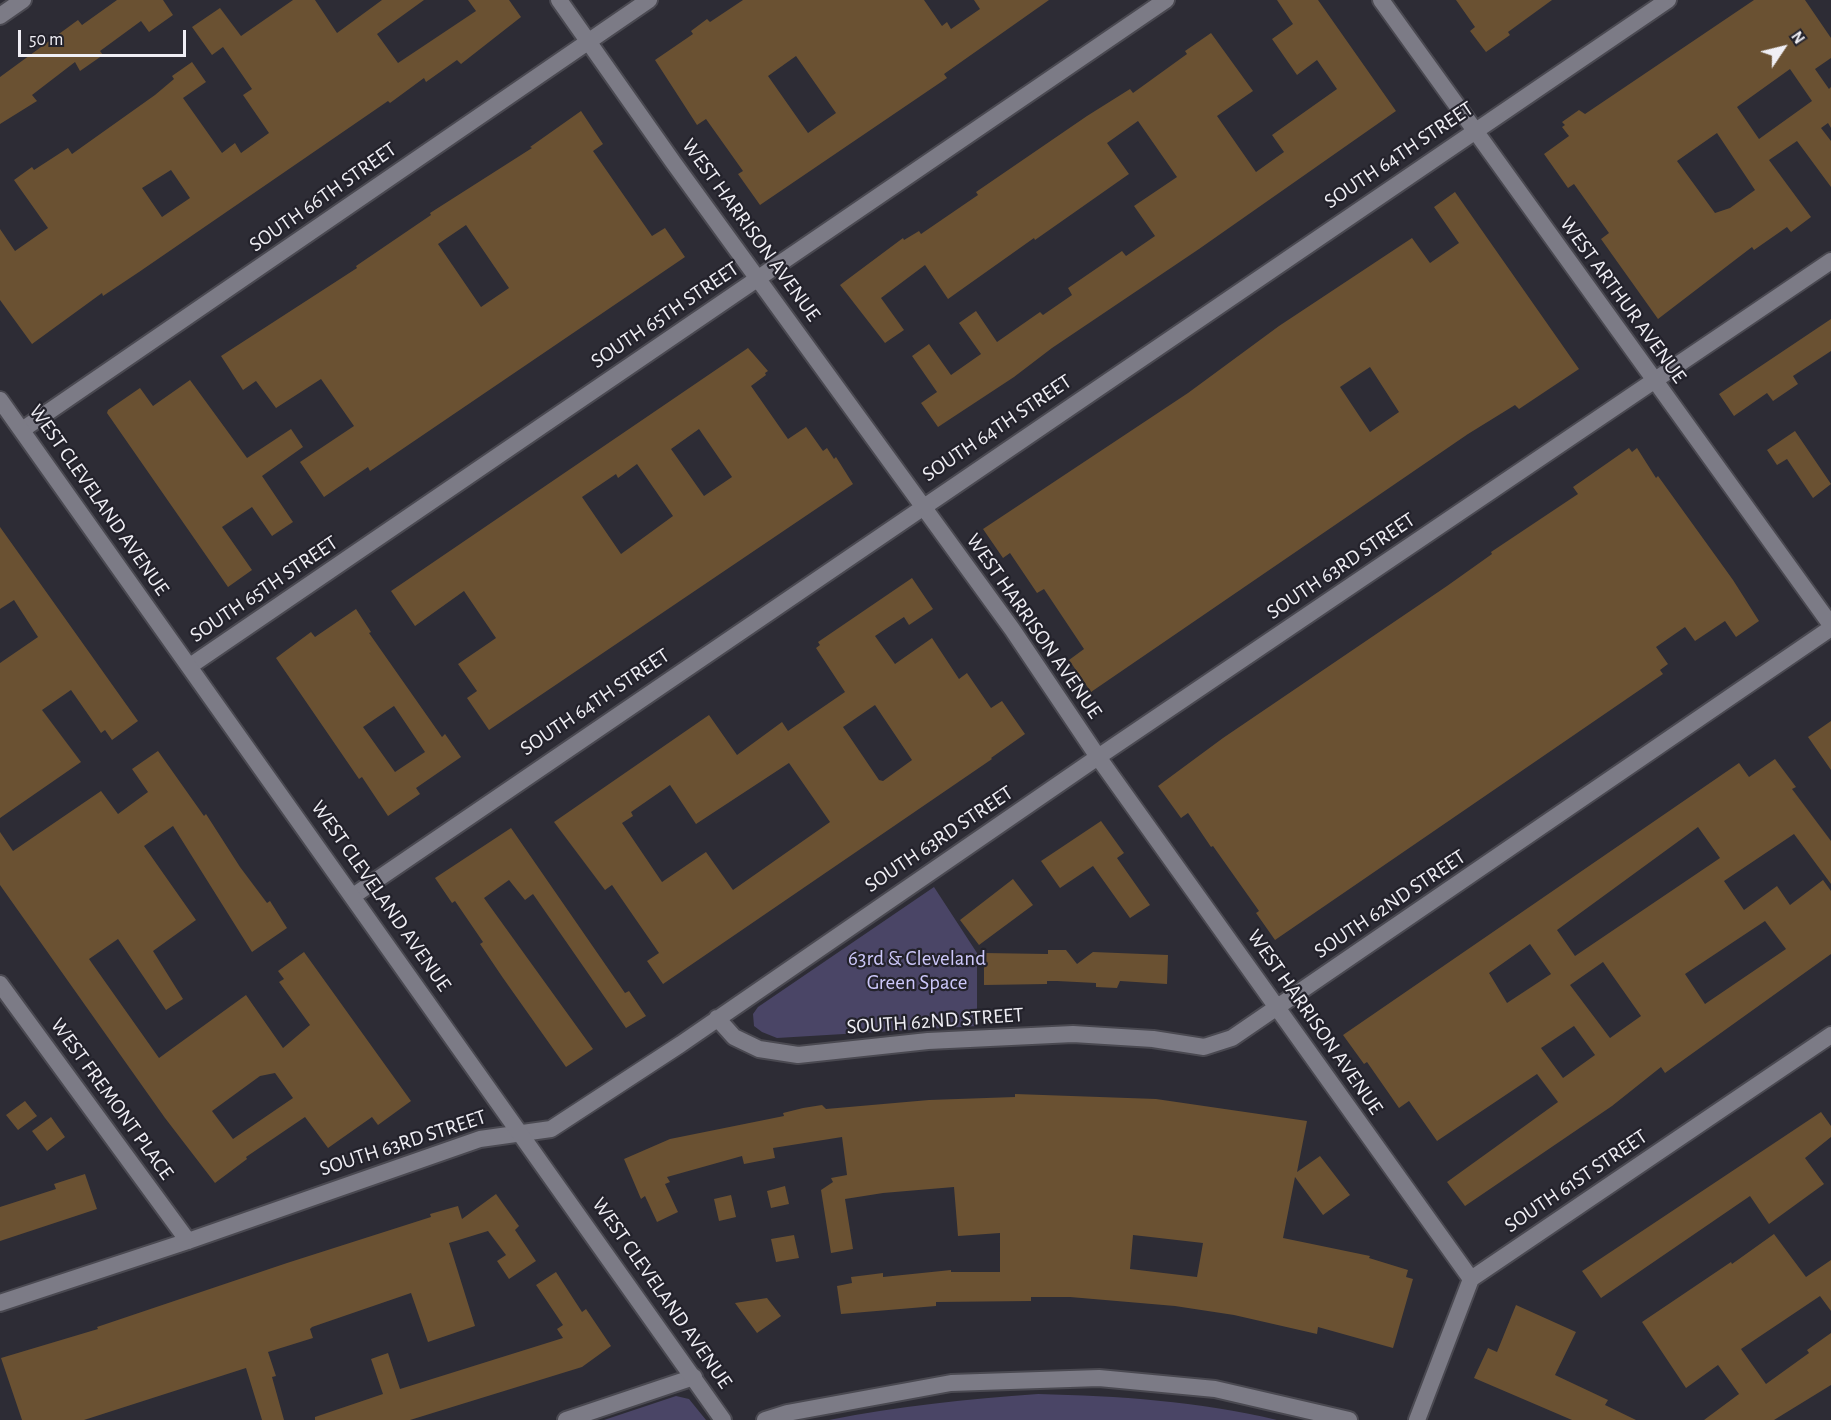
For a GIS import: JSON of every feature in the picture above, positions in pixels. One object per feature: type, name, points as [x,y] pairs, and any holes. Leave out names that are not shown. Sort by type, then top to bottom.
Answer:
[{"type":"street","points":[[0,16],[23,0]]},
{"type":"street","name":"WEST HARRISON AVENUE","points":[[559,0],[1012,629],[1098,757],[1471,1279]]},
{"type":"street","name":"SOUTH 66TH STREET","points":[[21,430],[649,0]]},
{"type":"street","name":"SOUTH 65TH STREET","points":[[189,666],[1166,0]]},
{"type":"street","name":"WEST ARTHUR AVENUE","points":[[1381,0],[1831,626]]},
{"type":"street","name":"SOUTH 64TH STREET","points":[[353,896],[922,506],[1668,0]]},
{"type":"street","name":"SOUTH 63RD STREET","points":[[0,1303],[188,1241],[480,1138],[520,1131],[551,1129],[1831,261]]},
{"type":"street","name":"WEST CLEVELAND AVENUE","points":[[0,400],[723,1420]]},
{"type":"street","name":"SOUTH 62ND STREET","points":[[717,1018],[734,1037],[759,1049],[798,1055],[928,1041],[1073,1034],[1153,1039],[1204,1047],[1232,1038],[1831,626]]},
{"type":"street","name":"WEST FREMONT PLACE","points":[[0,984],[188,1241]]},
{"type":"street","name":"SOUTH 61ST STREET","points":[[1471,1279],[1831,1035]]},
{"type":"street","points":[[1417,1420],[1471,1279]]},
{"type":"street","points":[[566,1420],[694,1377]]},
{"type":"street","points":[[765,1420],[787,1413],[951,1383],[1099,1378],[1215,1389],[1349,1420]]},
{"type":"green space","name":"63rd & Cleveland Green Space","points":[[934,887],[977,953],[977,1026],[777,1038],[754,1026],[753,1014],[758,1007]]},
{"type":"green space","points":[[1038,1394],[1098,1396],[1188,1404],[1277,1420],[829,1420],[933,1404]]},
{"type":"green space","points":[[676,1396],[689,1399],[706,1420],[604,1420]]},
{"type":"building","points":[[117,0],[163,0],[173,15],[149,32],[141,21],[100,51],[103,55],[80,71],[75,62],[32,95],[37,101],[0,124],[0,77],[78,20],[82,25]]},
{"type":"building","points":[[293,0],[315,0],[337,33],[382,0],[424,0],[377,34],[398,63],[476,11],[468,0],[509,0],[521,17],[461,64],[457,60],[426,82],[424,78],[390,103],[388,101],[139,272],[103,296],[102,293],[32,344],[0,300],[0,229],[15,251],[48,228],[14,180],[32,167],[34,170],[68,148],[72,154],[155,95],[174,79],[172,76],[192,62],[206,82],[183,98],[222,153],[235,143],[241,153],[269,133],[243,95],[252,89],[223,47],[212,55],[192,27],[220,8],[241,36]],"holes":[[[171,170],[190,198],[162,217],[142,188]]]},
{"type":"building","points":[[743,0],[924,0],[942,26],[947,22],[951,29],[980,9],[974,0],[1049,0],[944,74],[947,78],[760,205],[738,174],[743,171],[706,119],[697,125],[655,60],[693,34],[691,31],[707,19],[710,22]],"holes":[[[796,56],[836,113],[808,133],[768,76]]]},
{"type":"building","points":[[1277,0],[1318,0],[1396,111],[1199,249],[1052,348],[1014,377],[938,427],[921,403],[937,392],[912,356],[929,344],[951,375],[981,354],[959,323],[976,311],[997,342],[1040,312],[1043,315],[1072,295],[1068,288],[1122,251],[1126,256],[1155,236],[1134,206],[1177,177],[1138,121],[1107,143],[1129,174],[1035,240],[1034,238],[948,299],[925,265],[881,298],[904,330],[885,343],[840,285],[903,238],[904,240],[919,231],[921,234],[978,195],[976,192],[1087,116],[1130,89],[1133,93],[1187,54],[1185,51],[1211,33],[1253,91],[1217,116],[1256,172],[1284,152],[1272,135],[1337,89],[1317,60],[1297,75],[1272,39],[1293,24]]},
{"type":"building","points":[[1456,0],[1552,0],[1508,32],[1510,35],[1486,52],[1470,31],[1475,27]]},
{"type":"building","points":[[1754,0],[1805,0],[1831,38],[1831,58],[1815,69],[1829,89],[1831,87],[1831,128],[1828,123],[1821,128],[1831,141],[1831,187],[1797,141],[1769,160],[1811,217],[1791,232],[1787,227],[1754,250],[1752,247],[1658,319],[1601,239],[1609,233],[1574,184],[1568,188],[1544,154],[1569,136],[1562,127],[1565,125],[1562,122],[1579,110],[1585,114]],"holes":[[[1790,69],[1812,101],[1759,139],[1737,107]],[[1717,133],[1755,190],[1730,208],[1715,213],[1677,161]]]},
{"type":"building","points":[[581,111],[603,144],[593,151],[652,236],[665,228],[685,257],[370,471],[368,467],[324,497],[300,462],[354,426],[321,379],[276,408],[256,381],[243,390],[221,356],[357,268],[356,266],[431,215],[430,213],[532,148],[530,147]],"holes":[[[466,225],[509,288],[481,307],[438,244]]]},
{"type":"building","points":[[1455,192],[1579,369],[1519,409],[1515,405],[1468,434],[1091,692],[1069,660],[1084,649],[1044,589],[1037,593],[1010,553],[1003,558],[983,529],[1188,393],[1279,326],[1412,238],[1430,263],[1459,243],[1434,207]],"holes":[[[1370,367],[1399,412],[1370,432],[1340,387]]]},
{"type":"building","points":[[1831,319],[1831,351],[1793,376],[1798,384],[1773,401],[1767,393],[1734,416],[1719,394]]},
{"type":"building","points":[[748,348],[768,371],[751,386],[788,439],[806,427],[823,451],[827,448],[834,459],[836,457],[853,484],[489,730],[467,698],[477,691],[458,664],[496,638],[464,591],[415,626],[391,591]],"holes":[[[699,429],[732,477],[704,496],[671,449]],[[637,464],[673,516],[621,554],[582,497],[616,474],[618,478]]]},
{"type":"building","points":[[190,380],[247,458],[291,429],[303,447],[262,476],[293,522],[272,536],[252,507],[222,527],[252,570],[228,587],[107,413],[140,388],[153,406]]},
{"type":"building","points":[[1795,431],[1831,484],[1813,498],[1787,459],[1777,465],[1767,450]]},
{"type":"building","points":[[1629,448],[1632,452],[1637,448],[1656,478],[1658,476],[1733,580],[1759,621],[1736,637],[1725,621],[1695,641],[1685,627],[1656,647],[1668,664],[1660,670],[1663,674],[1275,940],[1256,913],[1259,911],[1188,813],[1181,818],[1158,786],[1223,738],[1578,494],[1573,487]]},
{"type":"building","points":[[0,527],[138,721],[112,740],[105,730],[101,733],[71,690],[42,710],[81,762],[0,818],[0,663],[38,637],[14,600],[0,609]]},
{"type":"building","points":[[912,578],[933,609],[909,625],[904,617],[875,636],[895,664],[932,638],[959,679],[967,673],[991,708],[1002,701],[1025,734],[992,759],[663,984],[647,961],[659,953],[612,885],[605,890],[554,822],[709,715],[737,755],[782,722],[788,731],[845,692],[816,648],[820,645],[818,642]],"holes":[[[875,705],[912,760],[883,781],[879,780],[843,727]],[[789,763],[830,822],[733,890],[706,852],[662,882],[622,823],[633,816],[631,812],[670,785],[696,824]]]},
{"type":"building","points":[[356,609],[371,632],[369,633],[442,737],[445,734],[461,757],[416,788],[420,794],[388,816],[362,777],[359,779],[276,658],[311,632],[315,637]],"holes":[[[394,706],[425,752],[395,772],[363,727]]]},
{"type":"building","points":[[1831,721],[1831,770],[1808,737]]},
{"type":"building","points":[[158,751],[204,816],[206,814],[240,867],[267,903],[270,901],[287,928],[252,952],[173,826],[144,846],[196,920],[153,951],[183,999],[166,1010],[118,939],[89,959],[159,1058],[246,995],[283,1048],[310,1025],[279,982],[284,979],[278,971],[304,952],[411,1101],[378,1125],[372,1117],[328,1148],[305,1117],[246,1157],[247,1159],[215,1183],[165,1118],[0,885],[0,832],[13,851],[101,791],[118,814],[148,792],[132,769]],"holes":[[[275,1073],[293,1098],[233,1139],[212,1111],[260,1076]]]},
{"type":"building","points":[[1775,759],[1796,787],[1792,789],[1831,841],[1831,884],[1794,834],[1724,881],[1744,910],[1777,886],[1790,905],[1823,880],[1831,891],[1831,954],[1665,1073],[1661,1067],[1612,1106],[1465,1206],[1447,1182],[1558,1102],[1537,1074],[1437,1141],[1409,1101],[1399,1108],[1367,1062],[1364,1064],[1343,1035],[1739,763],[1749,777]],"holes":[[[1698,827],[1720,858],[1575,956],[1557,930]],[[1765,921],[1786,949],[1705,1004],[1685,974]],[[1530,944],[1551,974],[1507,1003],[1489,973]],[[1603,962],[1641,1016],[1610,1038],[1570,985]],[[1574,1026],[1595,1055],[1563,1078],[1541,1048]]]},
{"type":"building","points":[[1101,821],[1124,853],[1117,858],[1150,905],[1130,918],[1093,866],[1060,888],[1041,861]]},
{"type":"building","points":[[511,828],[625,993],[629,991],[646,1016],[626,1028],[533,894],[525,900],[509,880],[484,898],[593,1049],[566,1067],[480,944],[483,942],[455,901],[452,903],[435,878]]},
{"type":"building","points":[[1013,879],[1033,905],[979,945],[960,920]]},
{"type":"building","points":[[1048,950],[1066,950],[1077,964],[1093,952],[1168,955],[1167,984],[1120,981],[1117,988],[1096,987],[1096,983],[1057,981],[1047,981],[1047,984],[984,985],[984,953],[1048,954]]},
{"type":"building","points":[[1015,1094],[1156,1099],[1307,1121],[1297,1172],[1320,1156],[1350,1195],[1323,1215],[1295,1177],[1283,1238],[1370,1256],[1369,1258],[1408,1270],[1406,1277],[1413,1279],[1393,1348],[1318,1327],[1317,1334],[1234,1315],[1175,1306],[1070,1297],[1031,1297],[1031,1301],[936,1302],[936,1306],[841,1314],[837,1286],[852,1283],[851,1277],[883,1273],[883,1277],[951,1270],[951,1272],[1000,1272],[1000,1233],[958,1236],[954,1187],[883,1193],[845,1199],[853,1249],[831,1253],[821,1190],[833,1182],[831,1178],[847,1175],[842,1137],[773,1148],[775,1158],[744,1164],[742,1156],[667,1177],[670,1182],[665,1184],[678,1212],[657,1222],[645,1196],[641,1199],[624,1159],[670,1139],[784,1116],[783,1113],[803,1108],[822,1105],[826,1109],[929,1100],[1015,1097]],"holes":[[[1133,1235],[1203,1243],[1197,1277],[1130,1269]]]},
{"type":"building","points":[[25,1101],[37,1116],[18,1130],[6,1115]]},
{"type":"building","points":[[1821,1112],[1831,1126],[1831,1137],[1805,1158],[1824,1184],[1769,1224],[1750,1196],[1601,1298],[1582,1271]]},
{"type":"building","points":[[51,1117],[65,1137],[47,1151],[32,1131]]},
{"type":"building","points":[[85,1174],[97,1209],[0,1241],[0,1207],[56,1189],[54,1184]]},
{"type":"building","points":[[785,1186],[789,1204],[771,1208],[767,1191]]},
{"type":"building","points":[[496,1194],[519,1226],[515,1230],[536,1261],[509,1279],[497,1261],[506,1255],[488,1231],[449,1243],[475,1326],[428,1342],[411,1293],[312,1327],[310,1329],[313,1338],[268,1352],[276,1376],[272,1377],[284,1420],[262,1420],[246,1368],[84,1420],[22,1420],[1,1358],[98,1329],[97,1327],[287,1263],[431,1217],[430,1214],[458,1206],[462,1219]]},
{"type":"building","points":[[731,1195],[736,1217],[719,1221],[714,1199]]},
{"type":"building","points":[[1774,1234],[1806,1277],[1831,1260],[1831,1311],[1820,1296],[1741,1349],[1766,1384],[1809,1353],[1807,1350],[1831,1333],[1831,1385],[1774,1420],[1704,1420],[1739,1394],[1718,1365],[1686,1388],[1642,1322]]},
{"type":"building","points":[[794,1235],[799,1258],[776,1262],[771,1239]]},
{"type":"building","points":[[556,1272],[582,1312],[586,1309],[611,1346],[582,1367],[410,1420],[315,1420],[315,1417],[383,1394],[371,1359],[388,1353],[400,1389],[563,1338],[557,1329],[563,1325],[536,1285]]},
{"type":"building","points":[[767,1298],[781,1316],[757,1333],[735,1303]]},
{"type":"building","points":[[1516,1305],[1576,1332],[1555,1375],[1608,1400],[1605,1405],[1636,1420],[1572,1420],[1474,1378],[1488,1348],[1497,1352]]}]
